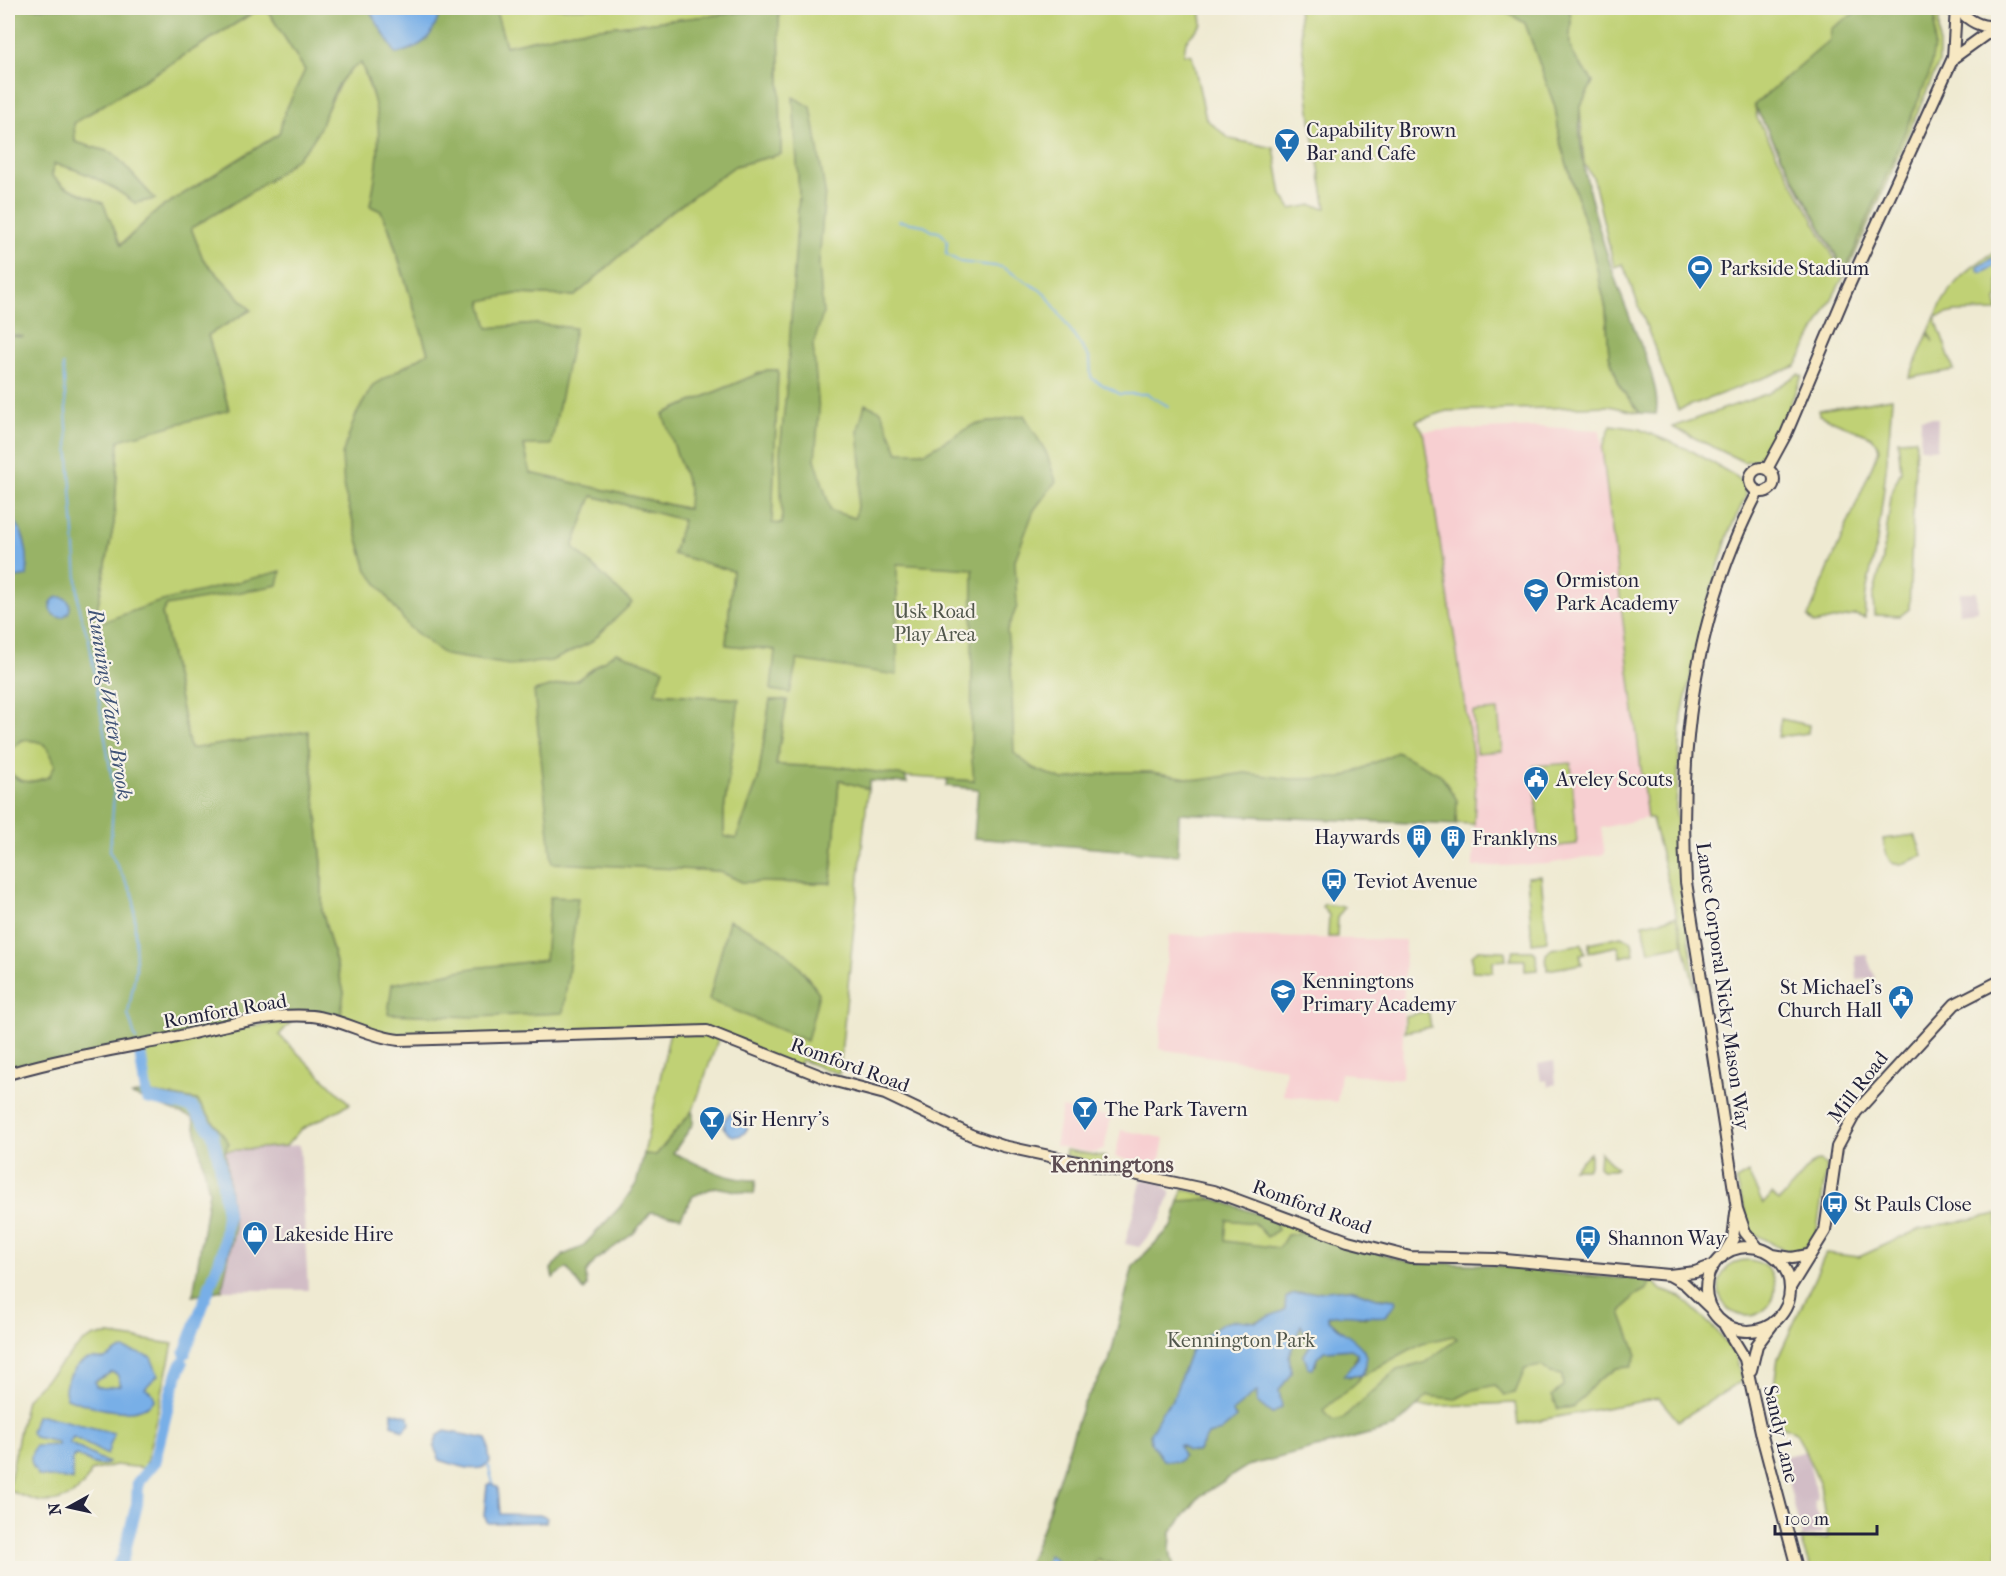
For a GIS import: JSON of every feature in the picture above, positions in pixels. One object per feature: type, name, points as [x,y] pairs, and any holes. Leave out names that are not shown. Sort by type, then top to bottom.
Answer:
[{"type":"street","points":[[1956,8],[1967,19],[1978,25],[1997,26]]},
{"type":"street","points":[[1767,469],[1786,434],[1846,292],[1953,58],[1956,8]]},
{"type":"street","points":[[1953,58],[1997,26]]},
{"type":"street","points":[[1759,468],[1767,469],[1774,477],[1773,485],[1769,490],[1758,492],[1750,484],[1751,476],[1759,468]]},
{"type":"street","name":"Lance Corporal Nicky Mason Way","points":[[1758,492],[1737,533],[1722,573],[1693,693],[1683,783],[1686,882],[1737,1209],[1745,1232],[1758,1248]]},
{"type":"street","name":"Mill Road","points":[[1791,1286],[1808,1255],[1821,1240],[1825,1231],[1838,1147],[1856,1112],[1955,1004],[1998,982]]},
{"type":"street","name":"Romford Road","points":[[8,1074],[91,1053],[235,1024],[297,1016],[323,1018],[380,1037],[411,1040],[707,1031],[831,1080],[885,1094],[971,1135],[1003,1146],[1213,1191],[1379,1250],[1430,1259],[1495,1259],[1670,1275],[1695,1272],[1718,1261]]},
{"type":"street","name":"Lance Corporal Nicky Mason Way","points":[[1718,1261],[1733,1239],[1737,1209]]},
{"type":"street","points":[[1710,1308],[1707,1283],[1718,1261],[1738,1249],[1758,1248],[1773,1255],[1792,1258],[1808,1255]]},
{"type":"street","points":[[1670,1275],[1685,1284],[1723,1323],[1748,1331],[1772,1325],[1785,1310],[1791,1286],[1783,1265],[1773,1255]]},
{"type":"street","name":"Sandy Lane","points":[[1723,1323],[1742,1350],[1797,1569]]},
{"type":"street","name":"Sandy Lane","points":[[1750,1377],[1757,1345],[1772,1325]]},
{"type":"shaded area","points":[[1921,418],[1938,418],[1937,449],[1920,448]]},
{"type":"shaded area","name":"Ormiston Park Academy","points":[[1544,427],[1600,430],[1647,818],[1601,828],[1605,854],[1547,864],[1473,867],[1476,778],[1423,431]]},
{"type":"shaded area","points":[[1960,592],[1977,592],[1977,611],[1959,613]]},
{"type":"shaded area","name":"Kenningtons Primary Academy","points":[[1169,935],[1405,940],[1402,1079],[1341,1073],[1337,1102],[1283,1095],[1286,1068],[1159,1049]]},
{"type":"shaded area","points":[[1866,954],[1875,978],[1857,980],[1855,955]]},
{"type":"shaded area","points":[[1554,1061],[1556,1084],[1548,1086],[1547,1080],[1541,1081],[1538,1064]]},
{"type":"shaded area","points":[[1062,1108],[1111,1117],[1104,1149],[1094,1153],[1055,1146]]},
{"type":"shaded area","points":[[1121,1130],[1164,1138],[1159,1166],[1115,1157]]},
{"type":"shaded area","points":[[300,1145],[308,1290],[222,1290],[234,1229],[225,1151]]},
{"type":"shaded area","points":[[1142,1179],[1160,1182],[1171,1192],[1161,1220],[1139,1247],[1125,1244]]},
{"type":"shaded area","points":[[1806,1451],[1818,1500],[1814,1501],[1822,1533],[1802,1538],[1782,1457]]},
{"type":"green space","points":[[8,8],[261,8],[74,123],[75,142],[113,153],[155,199],[135,203],[97,179],[54,164],[52,176],[64,186],[103,203],[121,245],[159,209],[279,134],[284,114],[305,70],[266,8],[495,8],[506,46],[573,31],[779,8],[781,154],[735,166],[665,216],[575,296],[516,294],[481,301],[488,328],[537,324],[575,328],[551,445],[524,445],[530,473],[688,509],[689,488],[663,414],[767,370],[778,370],[772,523],[782,524],[780,452],[799,194],[793,97],[811,107],[825,191],[819,263],[823,314],[813,345],[819,411],[815,459],[831,511],[855,518],[862,473],[858,430],[865,404],[881,411],[898,452],[926,452],[973,425],[1024,415],[1046,452],[1056,481],[1034,510],[1015,560],[1017,606],[1007,631],[1011,666],[1014,753],[1033,768],[1063,780],[1115,772],[1151,772],[1200,780],[1245,773],[1291,779],[1342,778],[1397,752],[1440,774],[1457,800],[1456,825],[1179,813],[1178,855],[974,838],[978,789],[946,786],[947,779],[974,781],[971,750],[973,569],[897,564],[897,675],[797,660],[790,693],[771,690],[775,650],[726,645],[733,571],[673,554],[683,520],[592,496],[573,547],[632,603],[590,643],[551,661],[510,665],[445,655],[409,627],[367,570],[344,490],[342,455],[355,417],[373,385],[428,353],[389,228],[381,211],[370,206],[377,167],[379,134],[374,101],[361,63],[349,71],[341,82],[319,129],[305,150],[266,183],[191,228],[203,259],[251,310],[208,335],[229,410],[119,440],[114,523],[92,626],[155,603],[281,571],[278,585],[166,606],[162,613],[190,749],[308,731],[322,863],[322,911],[344,992],[341,1014],[336,1021],[285,1017],[8,1073],[8,769],[21,781],[31,782],[49,777],[55,765],[47,748],[35,741],[22,740],[9,752],[8,757],[8,336],[24,337],[8,334],[8,274],[11,267],[8,260]]},
{"type":"green space","points":[[261,8],[266,8],[305,70],[284,114],[279,134],[159,209],[120,245],[103,203],[64,186],[52,176],[54,164],[97,179],[135,203],[155,199],[113,153],[75,142],[74,123]]},
{"type":"green space","points":[[495,8],[779,8],[573,31],[506,46]]},
{"type":"green space","name":"Usk Road Play Area","points":[[779,8],[1200,8],[1202,24],[1186,41],[1184,54],[1192,55],[1206,119],[1230,139],[1274,148],[1282,195],[1291,209],[1312,205],[1326,208],[1312,128],[1298,8],[1499,8],[1525,23],[1555,107],[1561,145],[1590,238],[1606,309],[1609,355],[1620,387],[1640,413],[1609,406],[1447,411],[1416,421],[1423,431],[1476,778],[1474,824],[1179,813],[978,789],[974,781],[896,776],[841,767],[776,765],[787,700],[770,700],[758,780],[736,839],[724,836],[724,811],[738,699],[655,693],[617,652],[577,680],[535,691],[593,864],[719,871],[742,882],[831,883],[839,779],[868,789],[839,1074],[801,1060],[798,1067],[720,1034],[693,1110],[656,1155],[644,1154],[670,1031],[411,1040],[336,1021],[344,992],[322,911],[322,863],[308,731],[190,749],[162,612],[166,606],[281,572],[91,627],[95,620],[114,523],[119,439],[229,409],[208,335],[251,310],[203,259],[191,228],[229,206],[313,139],[346,71],[361,63],[379,114],[378,165],[370,206],[381,211],[389,229],[428,353],[373,385],[355,417],[344,490],[367,570],[573,547],[592,496],[683,520],[673,554],[733,571],[726,644],[775,650],[790,692],[772,524],[778,370],[767,370],[663,414],[689,488],[689,509],[530,473],[524,445],[537,324],[488,328],[480,300],[516,294],[575,296],[665,216],[735,166],[781,154]]},
{"type":"green space","points":[[1499,8],[1569,8],[1570,45],[1576,60],[1593,81],[1580,110],[1580,132],[1588,186],[1613,271],[1653,379],[1657,403],[1656,414],[1640,413],[1620,387],[1609,355],[1606,309],[1590,238],[1561,145],[1555,107],[1525,23]]},
{"type":"green space","points":[[1569,8],[1939,8],[1939,63],[1846,275],[1755,107],[1757,118],[1844,276],[1796,366],[1678,410],[1623,264],[1614,267],[1593,177],[1584,164],[1580,108],[1593,81],[1576,60],[1570,45]]},
{"type":"green space","points":[[1862,8],[1936,8],[1934,47],[1929,75],[1845,272],[1754,105],[1830,40],[1831,29]]},
{"type":"green space","points":[[1998,250],[1998,297],[1996,300],[1998,311],[1955,312],[1935,317],[1955,283],[1973,266]]},
{"type":"green space","points":[[1935,317],[1954,370],[1909,378],[1928,333],[1933,342],[1929,331]]},
{"type":"green space","points":[[1798,374],[1802,376],[1780,428],[1757,460],[1744,462],[1672,427],[1769,393]]},
{"type":"green space","points":[[1892,398],[1882,505],[1867,589],[1865,618],[1855,615],[1814,624],[1808,617],[1879,450],[1877,443],[1871,437],[1819,415],[1818,410]]},
{"type":"green space","points":[[1611,425],[1639,429],[1692,451],[1737,477],[1744,486],[1746,496],[1729,532],[1711,590],[1682,714],[1676,807],[1680,873],[1698,1002],[1652,818],[1647,818],[1602,449]]},
{"type":"green space","points":[[1916,439],[1909,609],[1900,616],[1874,615],[1873,597],[1883,558],[1892,490],[1901,471],[1898,440]]},
{"type":"green space","points":[[616,652],[664,669],[655,693],[739,699],[724,811],[724,836],[736,839],[758,780],[770,700],[787,700],[776,765],[841,767],[905,776],[907,783],[870,781],[868,789],[839,780],[831,883],[742,882],[719,871],[552,863],[534,691],[577,680]]},
{"type":"green space","points":[[1498,710],[1502,751],[1476,753],[1473,712]]},
{"type":"green space","points":[[1781,719],[1809,725],[1808,733],[1778,737]]},
{"type":"green space","points":[[22,740],[40,742],[50,752],[55,765],[49,777],[22,781],[8,770],[9,752]]},
{"type":"green space","points":[[1571,763],[1577,844],[1540,848],[1533,766]]},
{"type":"green space","points":[[1915,835],[1923,856],[1900,864],[1891,862],[1883,839]]},
{"type":"green space","points":[[1541,876],[1547,941],[1532,943],[1527,877]]},
{"type":"green space","points":[[550,897],[578,898],[563,1013],[475,1017],[388,1014],[392,984],[473,968],[545,960]]},
{"type":"green space","points":[[1324,904],[1345,907],[1338,916],[1337,937],[1328,937],[1329,915],[1322,907]]},
{"type":"green space","points":[[1676,917],[1684,944],[1649,951],[1643,924]]},
{"type":"green space","points":[[729,920],[770,941],[790,957],[819,993],[807,1041],[709,1000]]},
{"type":"green space","points":[[1621,936],[1632,942],[1634,954],[1621,957],[1618,946],[1589,952],[1589,943]]},
{"type":"green space","points":[[1582,944],[1585,953],[1580,954],[1582,964],[1547,970],[1546,954],[1551,949]]},
{"type":"green space","points":[[1478,950],[1505,951],[1506,960],[1493,961],[1493,972],[1472,971],[1472,955]]},
{"type":"green space","points":[[1513,951],[1532,951],[1536,954],[1537,970],[1525,971],[1525,960],[1510,960]]},
{"type":"green space","points":[[1428,1011],[1431,1027],[1405,1032],[1405,1016]]},
{"type":"green space","points":[[292,1021],[279,1035],[350,1104],[300,1130],[286,1146],[225,1151],[197,1100],[150,1093],[141,1048],[223,1031]]},
{"type":"green space","points":[[143,1092],[197,1100],[229,1143],[225,1151],[234,1229],[222,1290],[193,1296],[209,1191],[193,1118],[132,1095]]},
{"type":"green space","points":[[693,1110],[693,1124],[673,1153],[723,1175],[756,1180],[754,1194],[715,1187],[693,1196],[681,1217],[651,1212],[634,1233],[596,1260],[586,1273],[587,1286],[584,1291],[567,1268],[553,1278],[551,1269],[563,1255],[582,1247],[620,1207],[636,1184],[644,1154],[656,1155]]},
{"type":"green space","points":[[1066,1150],[1105,1157],[1107,1161],[1091,1162],[1065,1155]]},
{"type":"green space","points":[[1600,1152],[1616,1168],[1614,1170],[1602,1170],[1599,1166]]},
{"type":"green space","points":[[1590,1153],[1590,1165],[1587,1169],[1573,1169]]},
{"type":"green space","points":[[1819,1161],[1827,1165],[1816,1237],[1803,1249],[1787,1252],[1751,1232],[1736,1180],[1748,1173],[1763,1204],[1772,1194],[1779,1201],[1814,1162]]},
{"type":"green space","name":"Kennington Park","points":[[1183,1188],[1347,1245],[1409,1262],[1493,1265],[1570,1275],[1652,1280],[1661,1290],[1681,1297],[1719,1333],[1736,1356],[1742,1381],[1678,1421],[1659,1398],[1518,1424],[1515,1403],[1416,1407],[1395,1427],[1247,1466],[1200,1496],[1171,1532],[1170,1551],[1174,1568],[1027,1568],[1083,1405],[1109,1362],[1133,1266],[1173,1225]]},
{"type":"green space","name":"Kennington Park","points":[[1215,1199],[1275,1220],[1278,1230],[1267,1237],[1254,1223],[1227,1220],[1225,1241],[1279,1248],[1287,1235],[1310,1232],[1409,1262],[1493,1265],[1570,1275],[1652,1280],[1647,1289],[1634,1296],[1621,1312],[1637,1355],[1631,1367],[1617,1368],[1598,1380],[1574,1407],[1558,1409],[1552,1396],[1563,1386],[1562,1375],[1551,1373],[1541,1366],[1525,1369],[1515,1393],[1504,1395],[1495,1385],[1473,1390],[1456,1399],[1428,1396],[1395,1427],[1247,1466],[1200,1496],[1171,1532],[1170,1551],[1174,1568],[1166,1568],[1160,1561],[1137,1568],[1097,1560],[1094,1564],[1098,1568],[1059,1568],[1054,1557],[1044,1565],[1044,1568],[1027,1568],[1083,1405],[1109,1362],[1133,1266],[1173,1225],[1179,1201]],"holes":[[[1350,1289],[1377,1298],[1387,1298],[1365,1318],[1349,1313],[1328,1315],[1328,1319],[1346,1335],[1354,1346],[1366,1368],[1362,1373],[1364,1375],[1422,1343],[1454,1336],[1457,1339],[1424,1363],[1397,1370],[1342,1419],[1333,1421],[1323,1410],[1356,1383],[1361,1375],[1349,1377],[1357,1353],[1352,1349],[1324,1351],[1317,1358],[1316,1365],[1304,1355],[1311,1344],[1301,1325],[1289,1356],[1291,1373],[1279,1391],[1281,1400],[1272,1414],[1260,1404],[1257,1390],[1232,1412],[1236,1417],[1208,1435],[1197,1452],[1178,1445],[1178,1449],[1151,1443],[1153,1429],[1177,1391],[1191,1351],[1218,1327],[1252,1322],[1277,1314],[1285,1310],[1286,1298],[1292,1294]]]},
{"type":"green space","points":[[1998,1214],[1998,1568],[1810,1568],[1800,1539],[1828,1538],[1820,1484],[1796,1432],[1769,1420],[1778,1358],[1826,1253],[1859,1257],[1920,1229]]},
{"type":"green space","points":[[1742,1260],[1752,1260],[1767,1268],[1773,1277],[1775,1288],[1773,1299],[1767,1308],[1752,1316],[1742,1316],[1731,1311],[1724,1304],[1719,1293],[1719,1283],[1724,1272],[1731,1265]]},
{"type":"green space","points":[[110,1335],[173,1344],[145,1468],[115,1465],[91,1471],[84,1484],[73,1494],[52,1502],[35,1500],[8,1490],[26,1399],[83,1342],[95,1336]]},
{"type":"water","points":[[368,8],[442,8],[435,27],[427,39],[415,47],[396,54]]},
{"type":"water","points":[[1998,255],[1998,264],[1983,273],[1978,271],[1978,267]]},
{"type":"water","points":[[8,514],[22,534],[27,559],[27,576],[11,579],[8,576]]},
{"type":"water","points":[[60,597],[67,600],[70,607],[67,614],[60,617],[53,614],[50,607],[53,600]]},
{"type":"water","points":[[736,1112],[745,1115],[748,1124],[745,1133],[736,1136],[727,1133],[724,1124],[727,1115]]},
{"type":"water","points":[[1350,1289],[1377,1298],[1396,1300],[1395,1305],[1385,1316],[1342,1314],[1328,1316],[1328,1319],[1339,1329],[1355,1340],[1366,1355],[1365,1368],[1361,1375],[1343,1376],[1357,1360],[1357,1353],[1351,1349],[1324,1351],[1317,1358],[1313,1369],[1308,1368],[1304,1355],[1311,1344],[1301,1325],[1289,1356],[1291,1373],[1279,1391],[1282,1407],[1272,1414],[1257,1402],[1257,1391],[1232,1412],[1236,1418],[1221,1431],[1208,1435],[1197,1452],[1187,1451],[1179,1445],[1183,1456],[1178,1462],[1163,1460],[1151,1443],[1150,1434],[1163,1410],[1172,1401],[1189,1354],[1200,1339],[1224,1323],[1236,1320],[1256,1322],[1285,1310],[1286,1298],[1292,1294]]},
{"type":"water","points":[[121,1350],[151,1357],[158,1375],[145,1388],[153,1394],[155,1399],[147,1406],[126,1411],[100,1408],[67,1398],[65,1393],[67,1381],[78,1365],[90,1358],[106,1358]],"holes":[[[112,1372],[117,1374],[121,1385],[104,1388],[96,1386],[95,1381]]]},
{"type":"water","points":[[392,1412],[409,1416],[410,1424],[403,1431],[392,1424]]},
{"type":"water","points":[[42,1415],[114,1433],[107,1455],[73,1437],[69,1443],[108,1463],[96,1464],[76,1455],[72,1460],[73,1480],[39,1476],[31,1462],[35,1446],[58,1445],[58,1442],[34,1437],[31,1432],[36,1416]]},
{"type":"water","points":[[445,1431],[487,1439],[490,1462],[473,1469],[440,1460],[434,1447],[437,1436]]},
{"type":"water","points":[[490,1483],[498,1487],[500,1514],[543,1515],[547,1518],[546,1522],[488,1523],[484,1516],[487,1485]]},
{"type":"water","points":[[1049,1555],[1059,1563],[1059,1568],[1044,1568]]},
{"type":"waterway","points":[[899,221],[923,225],[932,231],[940,232],[947,241],[946,254],[960,262],[1002,267],[1045,293],[1090,359],[1091,377],[1094,380],[1120,394],[1147,394],[1168,406]]},
{"type":"waterway","name":"Running Water Brook","points":[[63,365],[79,610],[89,640],[114,792],[110,852],[134,897],[136,969],[128,1014],[136,1040]]},
{"type":"waterway","points":[[140,1052],[147,1098],[192,1107],[212,1132],[220,1164],[227,1214],[223,1251],[185,1353]]},
{"type":"waterway","points":[[116,1568],[123,1558],[137,1504],[138,1482],[154,1463],[172,1389],[182,1363]]},
{"type":"waterway","points":[[488,1465],[493,1483]]},
{"type":"place","name":"Capability Brown Bar and Cafe","points":[[1287,164]]},
{"type":"place","name":"Parkside Stadium","points":[[1700,291]]},
{"type":"place","name":"Ormiston Park Academy","points":[[1536,614]]},
{"type":"place","name":"Aveley Scouts","points":[[1536,802]]},
{"type":"place","name":"Haywards","points":[[1419,860]]},
{"type":"place","name":"Franklyns","points":[[1453,861]]},
{"type":"place","name":"Teviot Avenue","points":[[1334,904]]},
{"type":"place","name":"Kenningtons Primary Academy","points":[[1283,1015]]},
{"type":"place","name":"St Michael's Church Hall","points":[[1901,1021]]},
{"type":"place","name":"The Park Tavern","points":[[1085,1132]]},
{"type":"place","name":"Sir Henry's","points":[[712,1142]]},
{"type":"place","name":"St Pauls Close","points":[[1835,1227]]},
{"type":"place","name":"Lakeside Hire","points":[[255,1257]]},
{"type":"place","name":"Shannon Way","points":[[1588,1261]]},
{"type":"district","name":"Kenningtons","points":[[1112,1165]]}]
